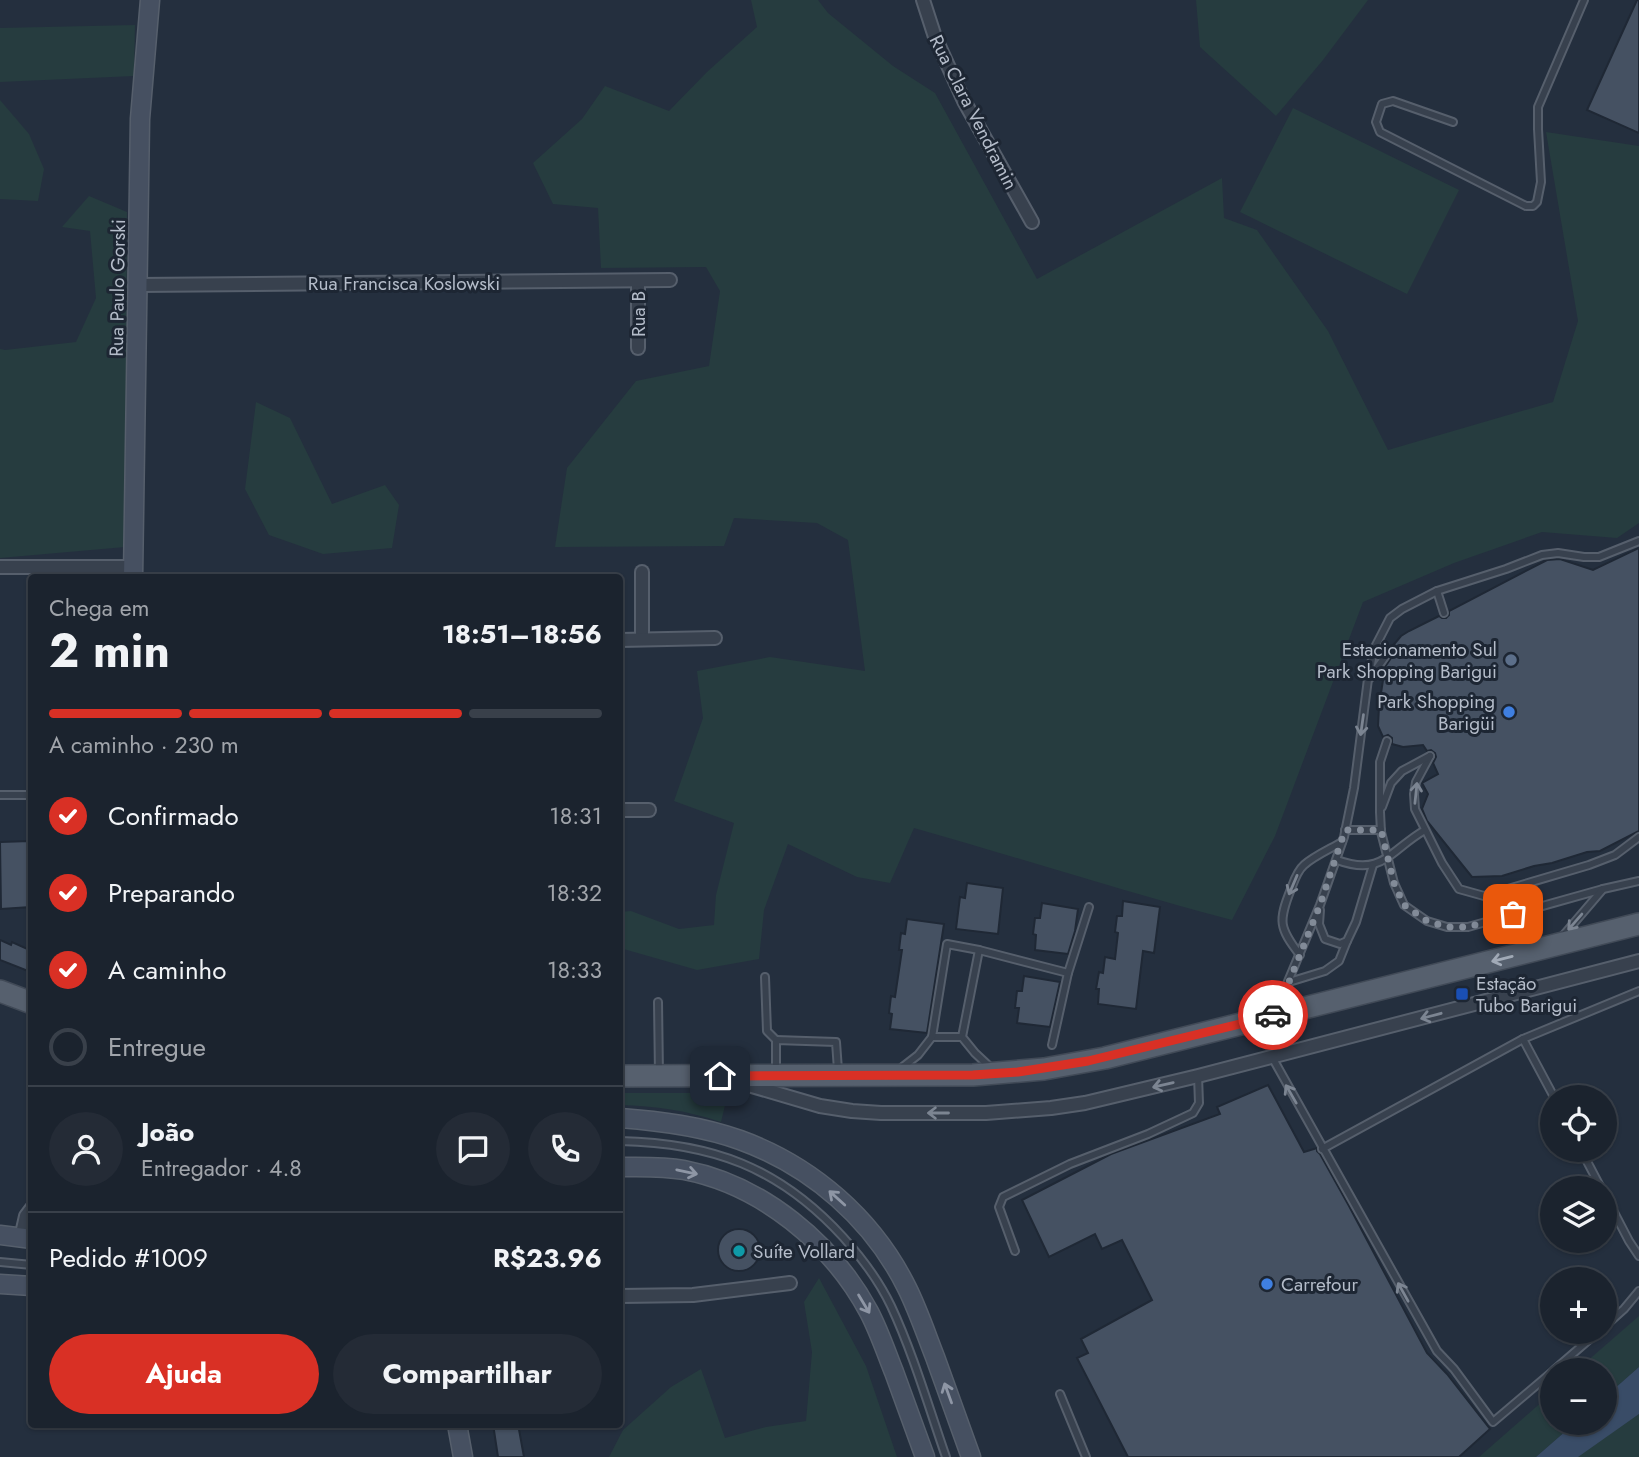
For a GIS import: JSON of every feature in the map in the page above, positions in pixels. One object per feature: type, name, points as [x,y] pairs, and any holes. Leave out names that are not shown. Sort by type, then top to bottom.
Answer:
[{"type":"main road","points":[[623,1076],[998,1074],[1071,1065],[1639,923]]},
{"type":"main road","points":[[0,991],[28,1002]]},
{"type":"street","name":"Rua Paulo Gorski","points":[[133,572],[140,119],[150,0]]},
{"type":"street","name":"Rua Clara Vendramin","points":[[923,0],[935,37],[964,101],[1032,222]]},
{"type":"street","name":"Rua Francisca Koslowski","points":[[138,285],[670,280]]},
{"type":"street","name":"Rua B","points":[[638,281],[638,348]]},
{"type":"street","points":[[0,567],[133,572]]},
{"type":"street","points":[[642,572],[642,639]]},
{"type":"street","points":[[623,640],[715,638]]},
{"type":"street","points":[[623,810],[649,810]]},
{"type":"street","points":[[720,1076],[820,1106],[852,1111],[986,1113],[1051,1108],[1095,1101],[1272,1058],[1639,961]]},
{"type":"street","points":[[623,1118],[682,1125],[739,1139],[768,1151],[802,1170],[836,1196],[864,1223],[889,1256],[907,1287],[971,1457]]},
{"type":"street","points":[[623,1167],[651,1166],[684,1170],[721,1180],[753,1194],[781,1213],[821,1248],[848,1278],[869,1313],[925,1457]]},
{"type":"street","points":[[0,1235],[26,1238],[28,1213]]},
{"type":"street","points":[[623,1296],[693,1296],[790,1283]]},
{"type":"street","points":[[0,1284],[28,1286]]},
{"type":"street","points":[[458,1428],[464,1457]]},
{"type":"lane","points":[[1452,122],[1393,101],[1382,104],[1376,122],[1380,132],[1525,206],[1533,206],[1537,202],[1541,182],[1538,107],[1584,0]]},
{"type":"lane","points":[[1273,1016],[1320,905],[1342,842],[1354,788],[1374,649],[1390,618],[1437,592],[1542,555],[1558,552],[1599,557],[1639,541]]},
{"type":"lane","points":[[1437,592],[1444,613]]},
{"type":"lane","points":[[1368,680],[1387,654]]},
{"type":"lane","points":[[1387,741],[1380,762],[1381,830],[1394,883],[1404,905],[1427,921],[1447,927],[1468,927],[1639,881]]},
{"type":"lane","points":[[1380,812],[1391,783],[1402,771],[1430,756],[1416,782],[1415,809],[1442,863],[1460,889],[1485,896],[1598,862],[1615,855],[1638,838]]},
{"type":"lane","points":[[0,795],[28,795]]},
{"type":"lane","points":[[1345,830],[1381,830]]},
{"type":"lane","points":[[1336,860],[1350,865],[1373,865],[1388,858],[1425,830]]},
{"type":"lane","points":[[1300,955],[1286,938],[1282,923],[1284,907],[1298,872],[1304,865],[1342,842]]},
{"type":"lane","points":[[1289,982],[1325,971],[1339,961],[1356,922],[1373,865]]},
{"type":"lane","points":[[1554,945],[1603,889]]},
{"type":"lane","points":[[1320,905],[1320,924],[1325,939],[1340,944],[1347,941]]},
{"type":"lane","points":[[1052,1045],[1068,973],[1089,907]]},
{"type":"lane","points":[[893,1075],[918,1055],[932,1037],[947,944],[1068,973]]},
{"type":"lane","points":[[962,1037],[979,950]]},
{"type":"lane","points":[[765,977],[767,1031],[776,1040],[836,1042],[838,1075]]},
{"type":"lane","points":[[1322,1149],[1523,1039],[1639,991]]},
{"type":"lane","points":[[658,1002],[659,1076]]},
{"type":"lane","points":[[932,1037],[962,1037]]},
{"type":"lane","points":[[962,1037],[998,1074]]},
{"type":"lane","points":[[1523,1039],[1547,1085]]},
{"type":"lane","points":[[776,1040],[776,1075]]},
{"type":"lane","points":[[1272,1058],[1437,1351],[1454,1369],[1493,1422],[1540,1382]]},
{"type":"lane","points":[[1015,1251],[999,1207],[1003,1197],[1070,1164],[1193,1113],[1199,1104],[1198,1076]]},
{"type":"lane","points":[[623,1141],[684,1146],[715,1153],[749,1166],[775,1179],[801,1197],[831,1224],[855,1250],[891,1305],[946,1457]]},
{"type":"lane","points":[[1617,1218],[1639,1256]]},
{"type":"lane","points":[[0,1262],[28,1265]]},
{"type":"lane","points":[[1617,1315],[1639,1291]]},
{"type":"lane","points":[[1568,1358],[1584,1344]]},
{"type":"lane","points":[[1060,1394],[1086,1457]]},
{"type":"green space","points":[[751,0],[818,0],[828,13],[893,66],[935,93],[1037,279],[1222,178],[1224,218],[1257,230],[1328,331],[1388,450],[1553,402],[1578,321],[1546,132],[1639,146],[1639,523],[1617,538],[1542,532],[1454,563],[1363,602],[1275,836],[1232,920],[914,828],[890,883],[857,877],[788,844],[764,910],[759,959],[697,970],[623,949],[623,912],[631,911],[679,929],[714,925],[716,895],[734,823],[674,801],[703,718],[697,671],[770,657],[865,671],[848,540],[817,523],[734,518],[724,546],[555,547],[567,468],[636,381],[709,366],[720,291],[706,267],[601,268],[598,208],[553,204],[533,163],[582,119],[605,86],[669,111],[757,27]]},
{"type":"green space","points":[[1196,0],[1368,0],[1276,116],[1200,47]]},
{"type":"green space","points":[[135,25],[134,76],[0,82],[0,28]]},
{"type":"green space","points":[[0,100],[29,134],[44,169],[38,201],[0,199]]},
{"type":"green space","points":[[1293,108],[1459,190],[1407,294],[1240,212]]},
{"type":"green space","points":[[89,196],[127,212],[125,547],[0,558],[0,349],[76,342],[96,298],[90,231],[62,227]]},
{"type":"green space","points":[[256,402],[290,418],[332,504],[385,485],[399,505],[392,548],[323,554],[269,535],[245,489]]},
{"type":"green space","points":[[623,1093],[728,1093],[721,1122],[695,1114],[623,1105]]},
{"type":"green space","points":[[819,1278],[866,1366],[897,1457],[609,1457],[623,1430],[671,1387],[701,1369],[725,1438],[766,1427],[806,1421],[812,1352],[804,1302]]},
{"type":"green space","points":[[1639,1316],[1639,1367],[1617,1386],[1617,1358],[1591,1358],[1607,1344],[1617,1344],[1617,1335]]},
{"type":"green space","points":[[1540,1404],[1540,1435],[1561,1435],[1536,1457],[1479,1457]]},
{"type":"green space","points":[[1639,1414],[1639,1457],[1578,1457],[1608,1435],[1617,1435],[1617,1429]]},
{"type":"water","points":[[1639,1367],[1639,1414],[1617,1430],[1617,1386]]},
{"type":"water","points":[[1561,1435],[1609,1435],[1578,1457],[1536,1457]]},
{"type":"building","points":[[1639,0],[1639,133],[1587,110]]},
{"type":"building","name":"Park Shopping Barigüi","points":[[1639,548],[1639,831],[1600,851],[1587,852],[1502,876],[1472,877],[1427,821],[1422,809],[1428,794],[1422,783],[1438,774],[1433,763],[1435,753],[1427,751],[1423,745],[1403,747],[1392,744],[1392,738],[1388,735],[1383,737],[1378,726],[1385,667],[1393,655],[1390,649],[1409,631],[1439,616],[1446,618],[1449,611],[1547,560],[1560,559],[1593,570]]},
{"type":"building","points":[[28,841],[28,907],[1,909],[0,842]]},
{"type":"building","points":[[967,883],[1003,888],[998,934],[956,929],[960,897],[965,898]]},
{"type":"building","points":[[1123,901],[1160,907],[1154,953],[1143,951],[1136,1009],[1098,1004],[1099,989],[1096,989],[1099,972],[1103,973],[1105,957],[1115,959],[1117,916],[1122,916]]},
{"type":"building","points":[[1042,903],[1078,909],[1068,954],[1035,950],[1035,918],[1040,918]]},
{"type":"building","points":[[907,919],[944,924],[927,1033],[890,1029],[891,996],[895,997],[902,950],[899,950],[901,933],[905,934]]},
{"type":"building","points":[[0,940],[11,945],[12,942],[28,949],[28,971],[0,960]]},
{"type":"building","points":[[1024,976],[1060,982],[1050,1027],[1017,1023],[1017,991],[1022,991]]},
{"type":"building","name":"Carrefour","points":[[1268,1085],[1304,1152],[1317,1148],[1427,1353],[1490,1429],[1459,1457],[1128,1457],[1077,1358],[1088,1353],[1081,1339],[1152,1300],[1122,1240],[1102,1249],[1095,1234],[1049,1257],[1022,1200],[1111,1154],[1220,1114],[1217,1107]]},
{"type":"building","name":"Suíte Vollard","points":[[739,1229],[754,1235],[760,1250],[754,1265],[739,1271],[724,1265],[718,1250],[724,1235]]},
{"type":"building","points":[[494,1428],[519,1428],[524,1457],[498,1457]]},
{"type":"way so far","points":[[1273,1015],[1320,905],[1345,830],[1381,830],[1394,883],[1404,905],[1427,921],[1447,927],[1468,927],[1513,914]]},
{"type":"place","name":"Estacionamento Sul Park Shopping Barigui","points":[[1511,660]]},
{"type":"place","name":"Park Shopping Barigüi","points":[[1509,712]]},
{"type":"place","name":"Estação Tubo Barigui","points":[[1462,994]]},
{"type":"place","name":"Suíte Vollard","points":[[739,1251]]},
{"type":"place","name":"Carrefour","points":[[1267,1284]]},
{"type":"route","points":[[720,1076],[973,1075],[1018,1072],[1105,1058],[1273,1015]]}]
